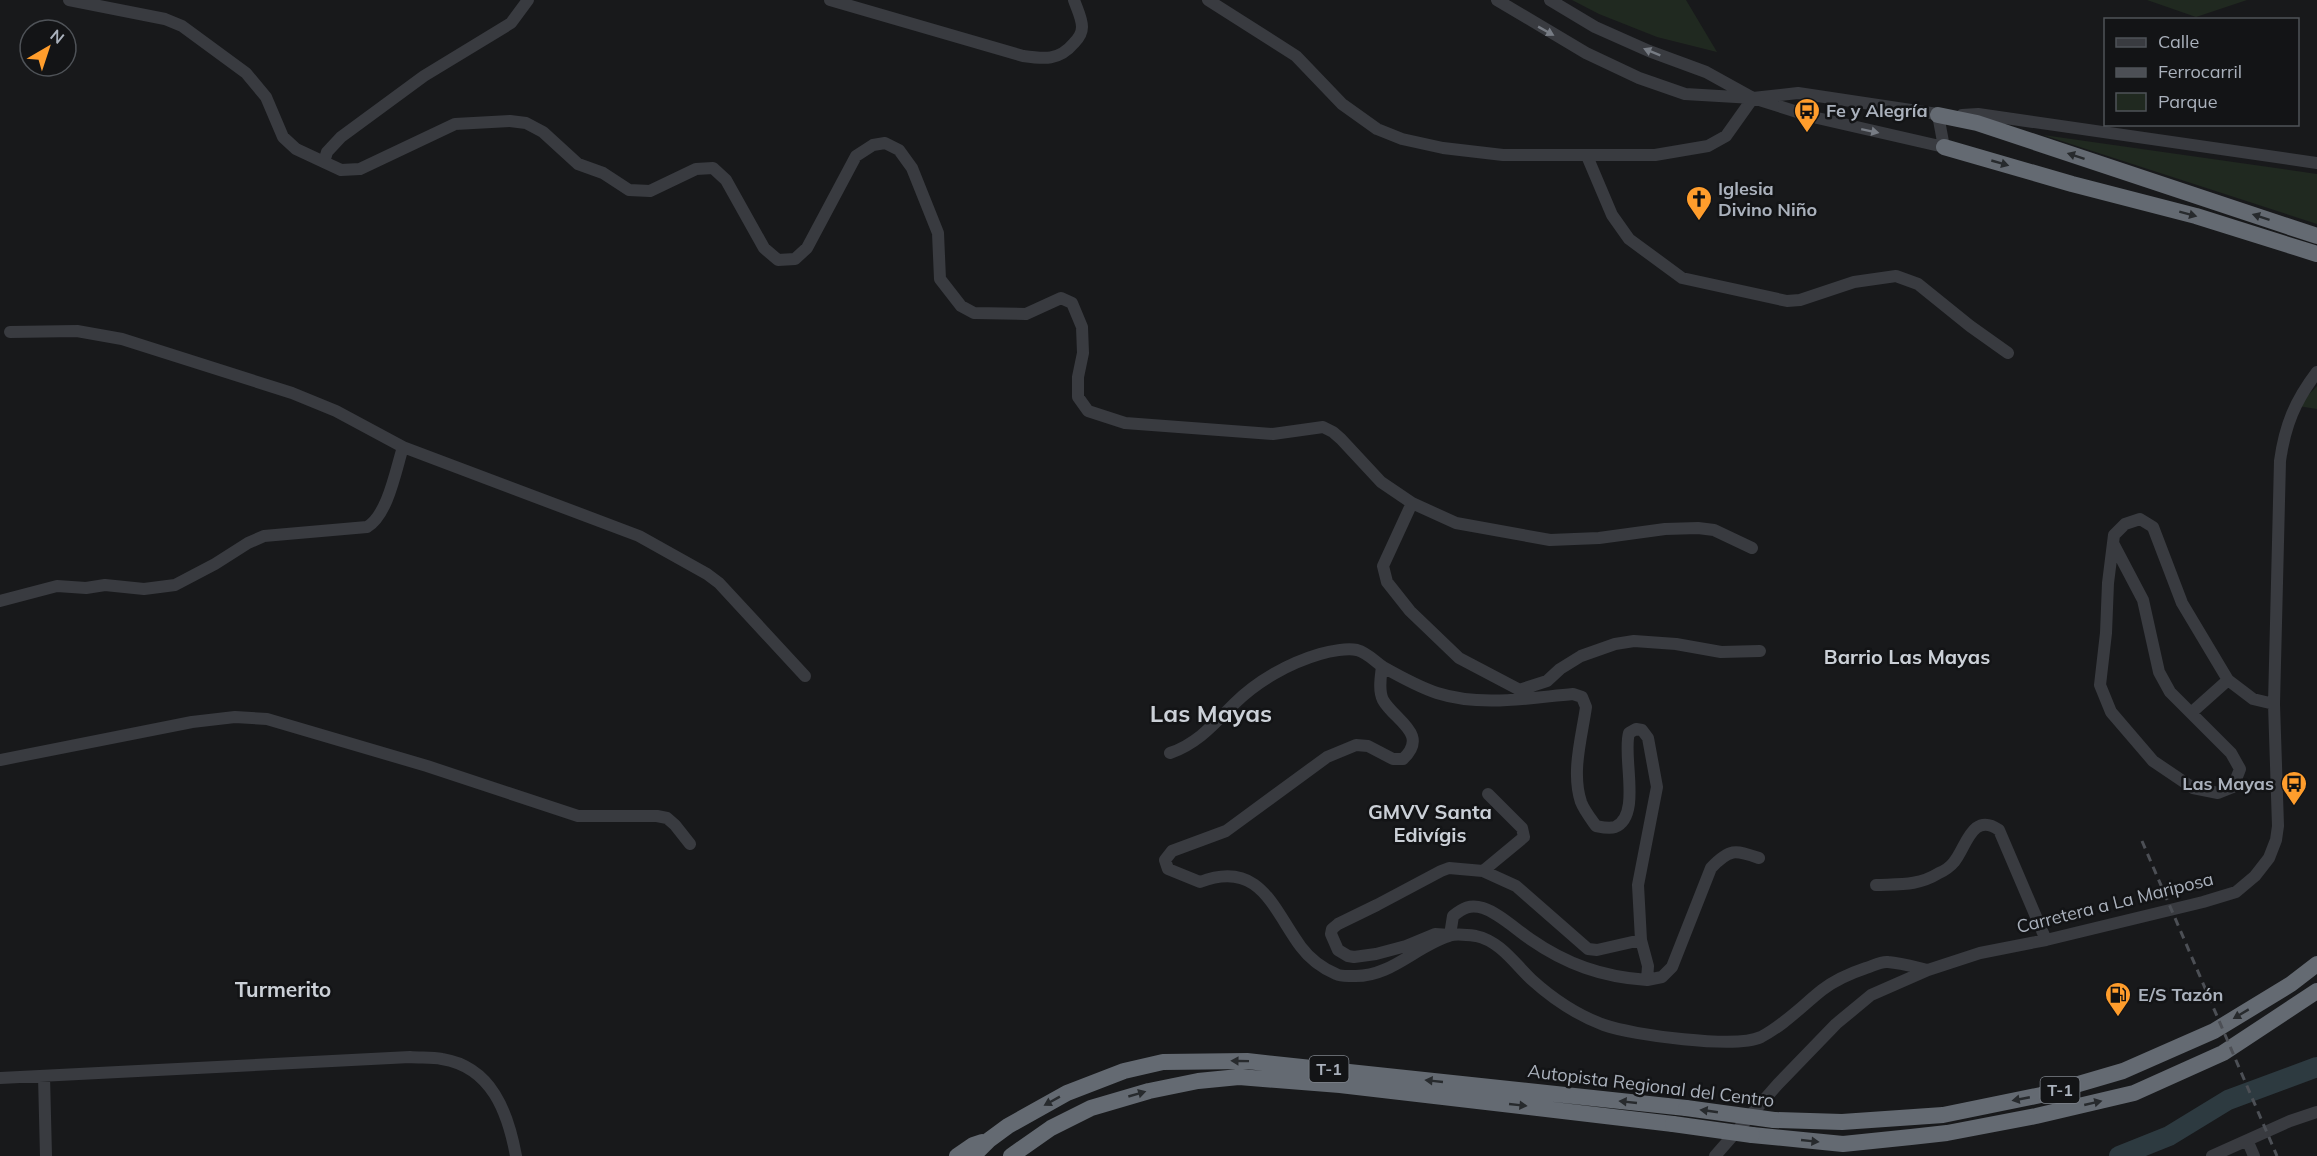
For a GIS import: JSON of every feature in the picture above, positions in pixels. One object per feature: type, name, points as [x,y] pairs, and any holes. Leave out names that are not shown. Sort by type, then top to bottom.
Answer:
[{"type":"highway","points":[[1938,115],[1977,123],[2317,236]]},
{"type":"highway","points":[[1944,147],[2196,216],[2317,254]]},
{"type":"highway","name":"Autopista Regional del Centro","points":[[973,1156],[1008,1126],[1067,1093],[1124,1071],[1163,1062],[1247,1061],[1686,1108],[1774,1120],[1842,1122],[1943,1115],[2041,1095],[2123,1071],[2214,1030],[2291,984],[2317,964]]},
{"type":"highway","name":"Autopista Regional del Centro","points":[[1011,1156],[1051,1128],[1091,1108],[1149,1091],[1198,1081],[1239,1077],[1340,1085],[1843,1144],[1947,1133],[2036,1116],[2134,1093],[2223,1053],[2317,991]]},
{"type":"highway","points":[[957,1156],[973,1145],[989,1140]]},
{"type":"street","points":[[69,0],[165,19],[182,26],[246,73],[266,97],[284,137],[296,149],[341,170],[360,169],[455,124],[510,121],[526,123],[543,132],[578,164],[603,173],[629,190],[650,191],[696,169],[713,168],[726,180],[764,248],[778,260],[795,259],[807,248],[856,156],[873,145],[885,143],[899,150],[912,168],[938,233],[940,279],[961,306],[974,313],[1026,314],[1061,298],[1072,303],[1082,327],[1083,353],[1078,377],[1078,397],[1088,411],[1125,423],[1262,434],[1323,427],[1341,439],[1381,482],[1412,503],[1456,523],[1550,540],[1599,538],[1665,529],[1698,528],[1714,530],[1752,548]]},
{"type":"street","points":[[324,162],[327,152],[341,137],[424,76],[511,23],[528,0]]},
{"type":"street","points":[[830,0],[872,5],[1023,56],[1045,60],[1064,54],[1082,30],[1081,19],[1074,0]]},
{"type":"street","points":[[1208,0],[1296,56],[1342,104],[1377,129],[1402,139],[1443,148],[1503,155],[1654,155],[1708,146],[1726,136],[1753,98]]},
{"type":"street","points":[[1497,0],[1577,48],[1639,78],[1685,94],[1753,98],[1798,93],[1938,115],[1978,114],[2317,163]]},
{"type":"street","points":[[1550,0],[1595,27],[1649,51],[1706,72],[1753,98],[1833,123],[1944,147],[1938,115]]},
{"type":"street","points":[[1587,156],[1612,215],[1629,239],[1682,278],[1787,301],[1800,300],[1854,282],[1896,276],[1917,284],[2008,353]]},
{"type":"street","points":[[10,332],[77,331],[122,339],[303,398],[336,411],[403,447],[639,536],[707,574],[718,583],[805,676]]},
{"type":"street","name":"Carretera a La Mariposa","points":[[1715,1156],[1778,1084],[1836,1024],[1871,995],[1928,970],[1980,953],[2203,903],[2236,892],[2255,876],[2269,858],[2276,840],[2277,826],[2274,704],[2280,461],[2284,432],[2295,405],[2317,372]]},
{"type":"street","points":[[0,601],[57,586],[86,588],[105,585],[144,588],[175,585],[264,536],[367,527],[374,524],[383,508],[403,447]]},
{"type":"street","points":[[1412,503],[1383,566],[1388,582],[1410,611],[1459,658],[1534,697]]},
{"type":"street","points":[[2113,543],[2143,600],[2159,672],[2170,692],[2231,753],[2240,769],[2233,787],[2218,793],[2193,788],[2153,760],[2111,712],[2100,685],[2106,633],[2108,583],[2113,543],[2114,535],[2125,524],[2140,519],[2153,527],[2182,603],[2228,680],[2253,699],[2274,704]]},
{"type":"street","points":[[1519,690],[1547,681],[1560,669],[1581,657],[1615,644],[1634,641],[1676,644],[1705,651],[1760,651]]},
{"type":"street","points":[[1170,753],[1180,750],[1209,731],[1254,687],[1284,668],[1321,654],[1355,649],[1369,655],[1382,666],[1437,693],[1460,698],[1505,701],[1573,694],[1582,697],[1586,707],[1577,770],[1578,785],[1581,803],[1596,826],[1616,826],[1627,815],[1630,790],[1626,742],[1629,733],[1635,729],[1642,730],[1648,738],[1657,786],[1638,885],[1641,940],[1648,966],[1647,980]]},
{"type":"street","points":[[1382,666],[1383,700],[1411,732],[1413,744],[1403,759],[1393,759],[1368,746],[1356,745],[1327,757],[1226,831],[1172,851],[1165,860],[1168,869],[1200,882],[1213,877],[1225,876],[1249,881],[1257,886],[1264,891],[1277,908],[1302,948],[1316,963],[1339,976],[1365,976],[1391,967],[1450,935],[1454,916],[1464,908],[1475,906],[1486,909],[1543,948],[1577,966],[1619,978],[1647,980],[1662,977],[1672,967],[1711,868],[1728,853],[1738,850],[1759,858]]},
{"type":"street","points":[[2191,713],[2228,680]]},
{"type":"street","points":[[0,760],[192,722],[236,717],[267,719],[427,766],[578,816],[667,818],[690,844]]},
{"type":"street","points":[[1483,871],[1524,837],[1522,828],[1488,794]]},
{"type":"street","points":[[1876,885],[1918,884],[1941,873],[1955,861],[1968,836],[1975,829],[1992,825],[1999,830],[2046,940]]},
{"type":"street","points":[[1641,940],[1597,950],[1588,949],[1516,886],[1483,871],[1449,868],[1338,924],[1332,929],[1331,934],[1338,950],[1354,957],[1406,946],[1435,934],[1476,936],[1491,942],[1509,955],[1563,1006],[1605,1025],[1647,1034],[1709,1040],[1744,1042],[1760,1037],[1792,1017],[1824,989],[1851,973],[1886,961],[1928,970]]},
{"type":"street","points":[[0,1078],[410,1057],[444,1059],[471,1070],[492,1087],[511,1129],[516,1156]]},
{"type":"street","points":[[44,1076],[46,1156]]},
{"type":"street","points":[[2212,1156],[2248,1142],[2290,1121],[2317,1112]]},
{"type":"street","points":[[2248,1142],[2254,1156]]},
{"type":"green space","points":[[1572,0],[1686,0],[1717,52],[1657,37],[1599,14]]},
{"type":"green space","points":[[2147,0],[2247,0],[2196,17]]},
{"type":"green space","points":[[2043,135],[2317,174],[2317,224]]},
{"type":"green space","points":[[2317,386],[2317,409],[2298,406]]},
{"type":"waterway","points":[[2119,1156],[2169,1136],[2228,1100],[2317,1067]]},
{"type":"railway","points":[[2142,841],[2277,1156]]},
{"type":"place","name":"Fe y Alegría","points":[[1807,134]]},
{"type":"place","name":"Iglesia Divino Niño","points":[[1699,222]]},
{"type":"place","name":"Las Mayas","points":[[2294,807]]},
{"type":"place","name":"E/S Tazón","points":[[2118,1018]]},
{"type":"district","name":"Barrio Las Mayas","points":[[1907,657]]},
{"type":"district","name":"Las Mayas","points":[[1211,714]]},
{"type":"district","name":"GMVV Santa Edivígis","points":[[1430,824]]},
{"type":"district","name":"Turmerito","points":[[283,990]]}]
